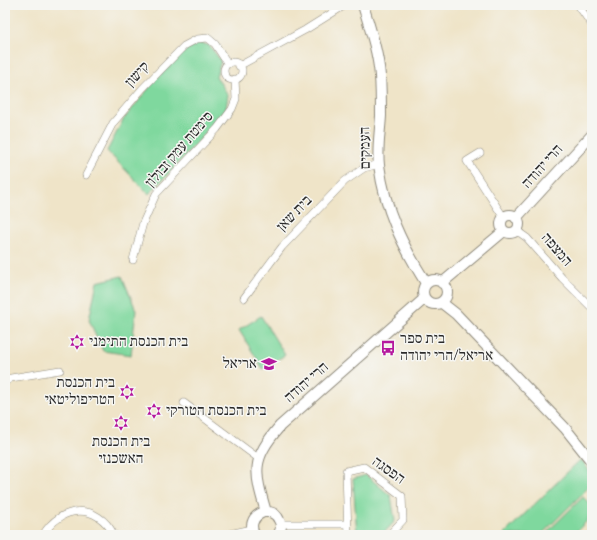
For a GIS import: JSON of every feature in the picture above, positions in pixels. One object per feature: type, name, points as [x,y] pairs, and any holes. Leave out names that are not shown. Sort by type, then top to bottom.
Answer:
[{"type":"street","points":[[239,66],[305,30],[344,5]]},
{"type":"street","name":"העמקים","points":[[363,5],[373,35],[380,76],[381,116],[379,164],[387,203],[398,233],[409,256],[426,283]]},
{"type":"street","points":[[578,5],[592,25]]},
{"type":"street","name":"קישון","points":[[86,175],[112,123],[142,89],[184,46],[196,39],[208,38],[215,44],[228,64]]},
{"type":"street","points":[[234,63],[239,66],[241,74],[235,79],[227,78],[224,73],[228,64],[234,63]]},
{"type":"street","name":"סימטת עמק זבולון","points":[[133,260],[143,223],[156,194],[217,129],[232,109],[236,99],[235,79]]},
{"type":"street","name":"הרי יהודה","points":[[516,218],[592,135]]},
{"type":"street","points":[[480,152],[467,161],[504,218]]},
{"type":"street","name":"בית שאן","points":[[244,298],[282,247],[345,181],[364,168],[379,164]]},
{"type":"street","points":[[442,283],[509,232],[518,227],[519,222],[512,216],[504,218],[501,223],[509,232]]},
{"type":"street","name":"המצפה","points":[[509,232],[520,233],[527,238],[562,278],[592,308]]},
{"type":"street","points":[[434,280],[442,283],[446,287],[446,298],[442,303],[434,305],[428,303],[422,295],[422,290],[426,283],[434,280]]},
{"type":"street","name":"הרי יהודה","points":[[266,512],[257,475],[258,458],[267,441],[280,426],[424,299]]},
{"type":"street","points":[[442,303],[456,314],[565,428],[592,462]]},
{"type":"street","points":[[5,382],[11,378],[60,370]]},
{"type":"street","points":[[184,403],[258,458]]},
{"type":"street","name":"הפסגה","points":[[348,535],[346,471],[364,467],[402,496],[403,520],[389,535]]},
{"type":"street","points":[[43,535],[54,520],[65,513],[77,511],[89,512],[99,518],[114,535]]},
{"type":"street","points":[[225,535],[254,532],[254,519],[261,513],[266,512],[274,513],[277,516],[281,524],[281,529],[278,535]]},
{"type":"street","points":[[281,524],[347,524]]},
{"type":"green space","points":[[199,43],[209,45],[221,61],[216,76],[228,95],[226,109],[197,143],[149,194],[107,151],[123,120],[157,78],[187,49]]},
{"type":"green space","points":[[122,276],[136,310],[131,355],[103,351],[89,320],[97,282]]},
{"type":"green space","points":[[261,316],[285,355],[263,369],[239,330]]},
{"type":"green space","points":[[581,459],[592,475],[592,484],[541,535],[503,535]]},
{"type":"green space","points":[[366,475],[391,496],[395,521],[382,535],[357,535],[353,479]]},
{"type":"green space","points":[[583,497],[592,506],[592,516],[573,535],[552,535],[548,531]]},
{"type":"place","name":"בית הכנסת התימני","points":[[77,342]]},
{"type":"place","name":"בית ספר אריאל/הרי יהודה","points":[[388,348]]},
{"type":"place","name":"אריאל","points":[[269,364]]},
{"type":"place","name":"בית הכנסת הטריפוליטאי","points":[[127,392]]},
{"type":"place","name":"בית הכנסת הטורקי","points":[[154,411]]},
{"type":"place","name":"בית הכנסת האשכנזי","points":[[121,423]]}]
